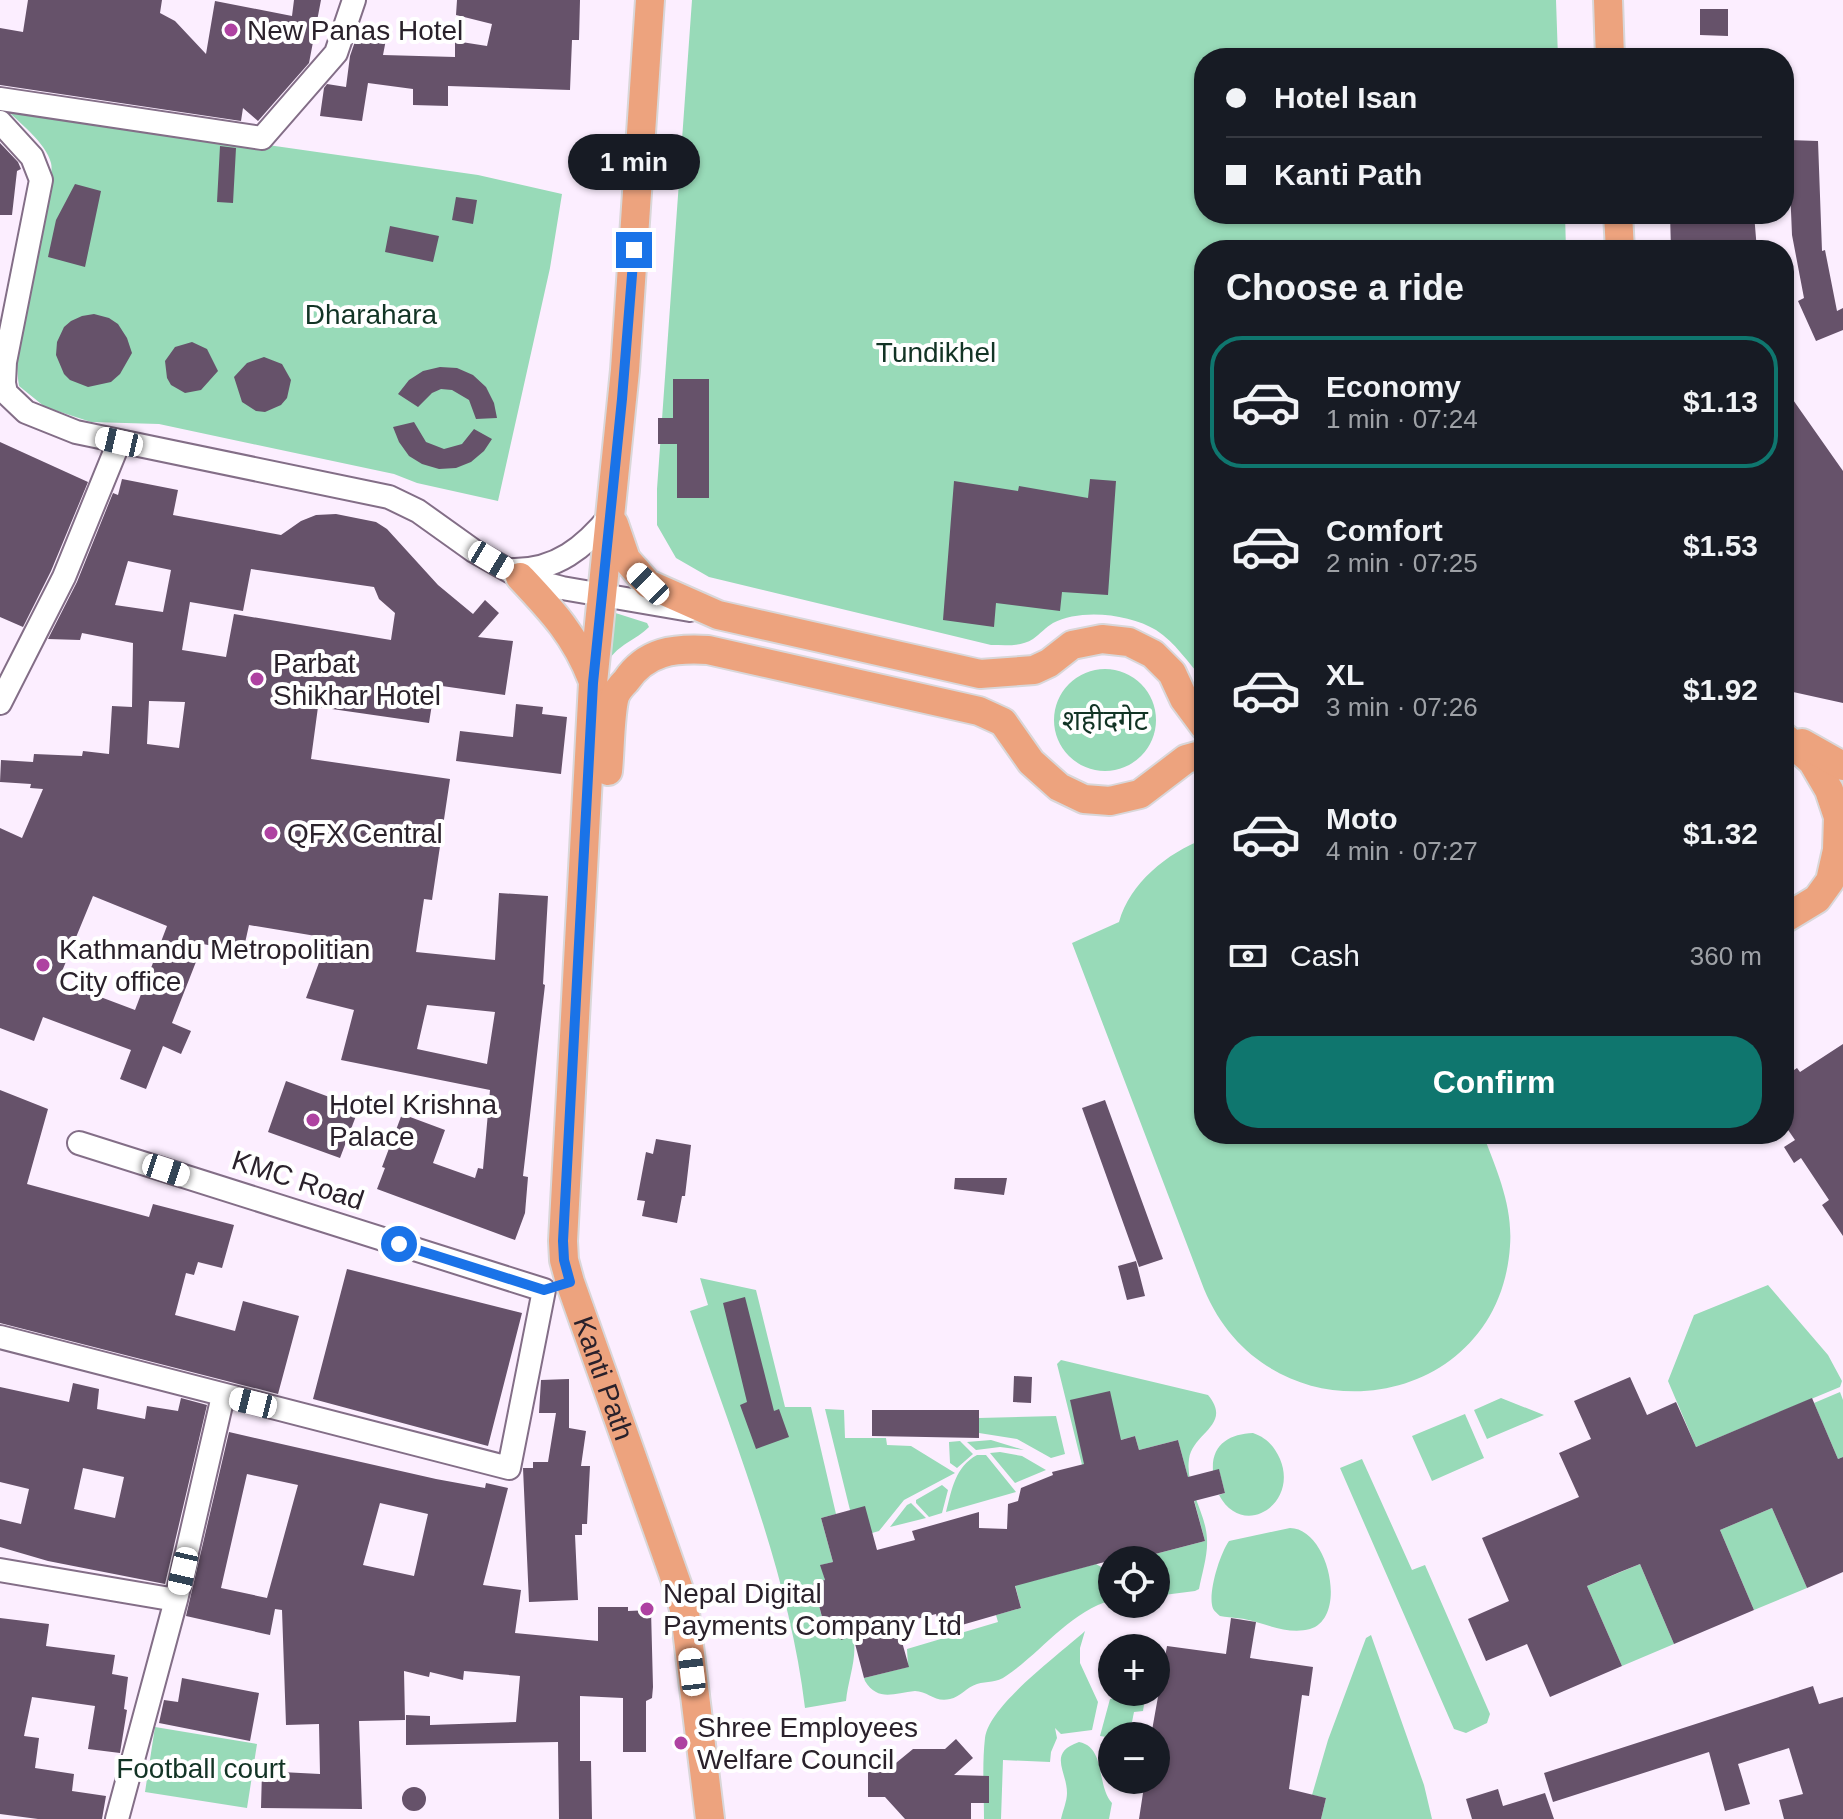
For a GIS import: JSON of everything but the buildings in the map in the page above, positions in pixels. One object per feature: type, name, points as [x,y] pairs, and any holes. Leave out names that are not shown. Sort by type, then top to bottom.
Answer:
[{"type":"main road","name":"Kanti Path","points":[[650,0],[626,355],[593,683],[564,1260],[557,1286],[609,1394],[672,1568],[685,1613],[710,1819]]},
{"type":"main road","points":[[1608,0],[1610,48]]},
{"type":"main road","points":[[611,515],[626,559],[642,578],[668,595],[718,615],[980,674],[1034,670],[1072,645],[1102,639],[1129,642],[1153,654],[1172,673],[1194,712]]},
{"type":"main road","points":[[514,574],[567,628],[581,651],[593,683]]},
{"type":"main road","points":[[728,1819],[703,1616],[693,1579],[585,1276],[581,1257],[595,965],[615,696],[632,672],[658,652],[708,650],[979,711],[1003,722],[1031,762],[1059,787],[1084,799],[1110,801],[1140,794],[1186,759],[1194,757]]},
{"type":"main road","points":[[1794,740],[1843,766]]},
{"type":"main road","points":[[1794,744],[1812,761],[1829,790],[1838,817],[1837,850],[1830,881],[1817,899],[1794,913]]},
{"type":"main road","points":[[1794,915],[1843,897]]},
{"type":"street","points":[[0,99],[262,138],[336,53],[354,0]]},
{"type":"street","points":[[5,131],[38,168],[41,180],[2,384],[14,403],[42,420],[76,432],[389,497],[418,511],[474,551],[514,574],[601,594],[718,615]]},
{"type":"street","points":[[0,703],[64,577],[119,442]]},
{"type":"street","points":[[514,574],[562,560],[593,537],[611,515]]},
{"type":"street","name":"KMC Road","points":[[79,1143],[557,1286]]},
{"type":"street","points":[[0,1337],[509,1468],[557,1286]]},
{"type":"street","points":[[117,1819],[176,1600],[223,1396]]},
{"type":"street","points":[[0,1570],[176,1600]]},
{"type":"green space","name":"Tundikhel","points":[[692,0],[1556,0],[1558,48],[1194,48],[1194,224],[1565,224],[1566,240],[1194,240],[1194,669],[1156,630],[1119,617],[1091,614],[1064,618],[1028,642],[991,645],[709,577],[676,558],[657,525]]},
{"type":"green space","name":"Dharahara","points":[[3,107],[478,175],[562,194],[550,268],[498,501],[417,483],[394,474],[159,424],[91,422],[45,407],[19,386],[17,362],[23,314],[46,217],[51,166],[38,140]]},
{"type":"green space","points":[[606,610],[647,623],[649,627],[617,650],[608,661]]},
{"type":"green space","name":"शहीदगेट","points":[[1105,669],[1124,673],[1141,684],[1152,701],[1156,720],[1152,739],[1141,756],[1124,767],[1105,771],[1086,767],[1069,756],[1058,739],[1054,720],[1058,701],[1069,684],[1086,673]]},
{"type":"green space","points":[[1194,843],[1194,1144],[1487,1144],[1506,1203],[1510,1231],[1510,1246],[1496,1303],[1467,1346],[1425,1375],[1377,1390],[1326,1389],[1278,1372],[1235,1339],[1204,1289],[1072,943],[1119,922],[1141,882],[1164,861]]},
{"type":"green space","points":[[700,1278],[756,1290],[785,1407],[811,1407],[836,1514],[821,1518],[833,1562],[821,1565],[825,1580],[813,1584],[825,1628],[837,1625],[841,1639],[853,1636],[854,1660],[846,1701],[805,1708],[797,1657],[773,1557],[690,1311],[708,1305]]},
{"type":"green space","points":[[1768,1285],[1828,1355],[1842,1381],[1840,1387],[1696,1447],[1668,1381],[1694,1315]]},
{"type":"green space","points":[[1061,1360],[1208,1395],[1215,1405],[1214,1421],[1197,1442],[1189,1459],[1190,1480],[1207,1539],[1199,1589],[1170,1594],[1170,1550],[1205,1541],[1178,1440],[1139,1450],[1135,1436],[1117,1441],[1120,1455],[1082,1465],[1057,1364]]},
{"type":"green space","points":[[1840,1392],[1843,1400],[1843,1457],[1838,1459],[1814,1403]]},
{"type":"green space","points":[[1501,1398],[1544,1415],[1487,1439],[1474,1410]]},
{"type":"green space","points":[[825,1409],[844,1410],[845,1438],[886,1438],[887,1445],[911,1446],[955,1473],[904,1500],[879,1531],[872,1533],[850,1510]]},
{"type":"green space","points":[[1465,1414],[1484,1458],[1432,1481],[1412,1436]]},
{"type":"green space","points":[[1056,1416],[1065,1454],[1051,1458],[1017,1439],[979,1433],[979,1418]]},
{"type":"green space","points":[[1253,1433],[1266,1440],[1278,1454],[1284,1475],[1282,1490],[1266,1511],[1241,1515],[1229,1508],[1219,1495],[1225,1493],[1219,1470],[1213,1471],[1213,1462],[1224,1442]]},
{"type":"green space","points":[[991,1440],[1024,1450],[1000,1447],[976,1450],[967,1442]]},
{"type":"green space","points":[[960,1441],[973,1454],[957,1468],[950,1463],[949,1442]]},
{"type":"green space","points":[[990,1453],[1022,1456],[1046,1470],[1015,1483]]},
{"type":"green space","points":[[977,1455],[986,1455],[1016,1492],[946,1512],[959,1472]]},
{"type":"green space","points":[[1362,1459],[1412,1570],[1425,1565],[1490,1714],[1487,1723],[1466,1733],[1454,1729],[1340,1468]]},
{"type":"green space","points":[[942,1485],[948,1490],[942,1513],[929,1517],[916,1500]]},
{"type":"green space","points":[[911,1503],[926,1518],[890,1527],[907,1505]]},
{"type":"green space","points":[[1772,1508],[1807,1588],[1754,1610],[1720,1530]]},
{"type":"green space","points":[[1290,1528],[1303,1532],[1315,1542],[1329,1574],[1329,1608],[1322,1621],[1310,1629],[1296,1631],[1220,1616],[1212,1607],[1212,1590],[1229,1541]]},
{"type":"green space","points":[[1096,1564],[1098,1606],[1069,1623],[1003,1678],[977,1684],[954,1698],[945,1700],[915,1691],[881,1694],[865,1681],[864,1678],[908,1667],[907,1649],[998,1622],[996,1615],[1021,1608],[1014,1581],[1032,1581]]},
{"type":"green space","points":[[1640,1564],[1674,1644],[1622,1666],[1587,1586]]},
{"type":"green space","points":[[1085,1631],[1080,1663],[1098,1702],[1092,1730],[1061,1734],[1055,1728],[1057,1738],[1050,1762],[1003,1760],[1001,1819],[984,1819],[984,1748],[989,1725],[1012,1696]]},
{"type":"green space","points":[[1371,1635],[1424,1785],[1432,1819],[1321,1819],[1326,1798],[1312,1795],[1328,1740],[1366,1638]]},
{"type":"green space","points":[[1108,1706],[1144,1706],[1143,1711],[1134,1712],[1132,1722],[1104,1722]]},
{"type":"green space","name":"Football court","points":[[155,1727],[257,1744],[247,1808],[145,1792]]},
{"type":"green space","points":[[1079,1742],[1093,1751],[1098,1763],[1098,1794],[1107,1794],[1112,1803],[1109,1819],[1061,1819],[1067,1793],[1061,1757],[1069,1746]]},
{"type":"place","name":"New Panas Hotel","points":[[231,30]]},
{"type":"place","name":"Parbat Shikhar Hotel","points":[[257,679]]},
{"type":"place","name":"QFX Central","points":[[271,833]]},
{"type":"place","name":"Kathmandu Metropolitian City office","points":[[43,965]]},
{"type":"place","name":"Hotel Krishna Palace","points":[[313,1120]]},
{"type":"place","name":"Nepal Digital Payments Company Ltd","points":[[647,1609]]},
{"type":"place","name":"Shree Employees Welfare Council","points":[[681,1743]]},
{"type":"route","points":[[399,1244],[544,1290],[570,1282],[563,1241],[593,683],[634,250]]}]
